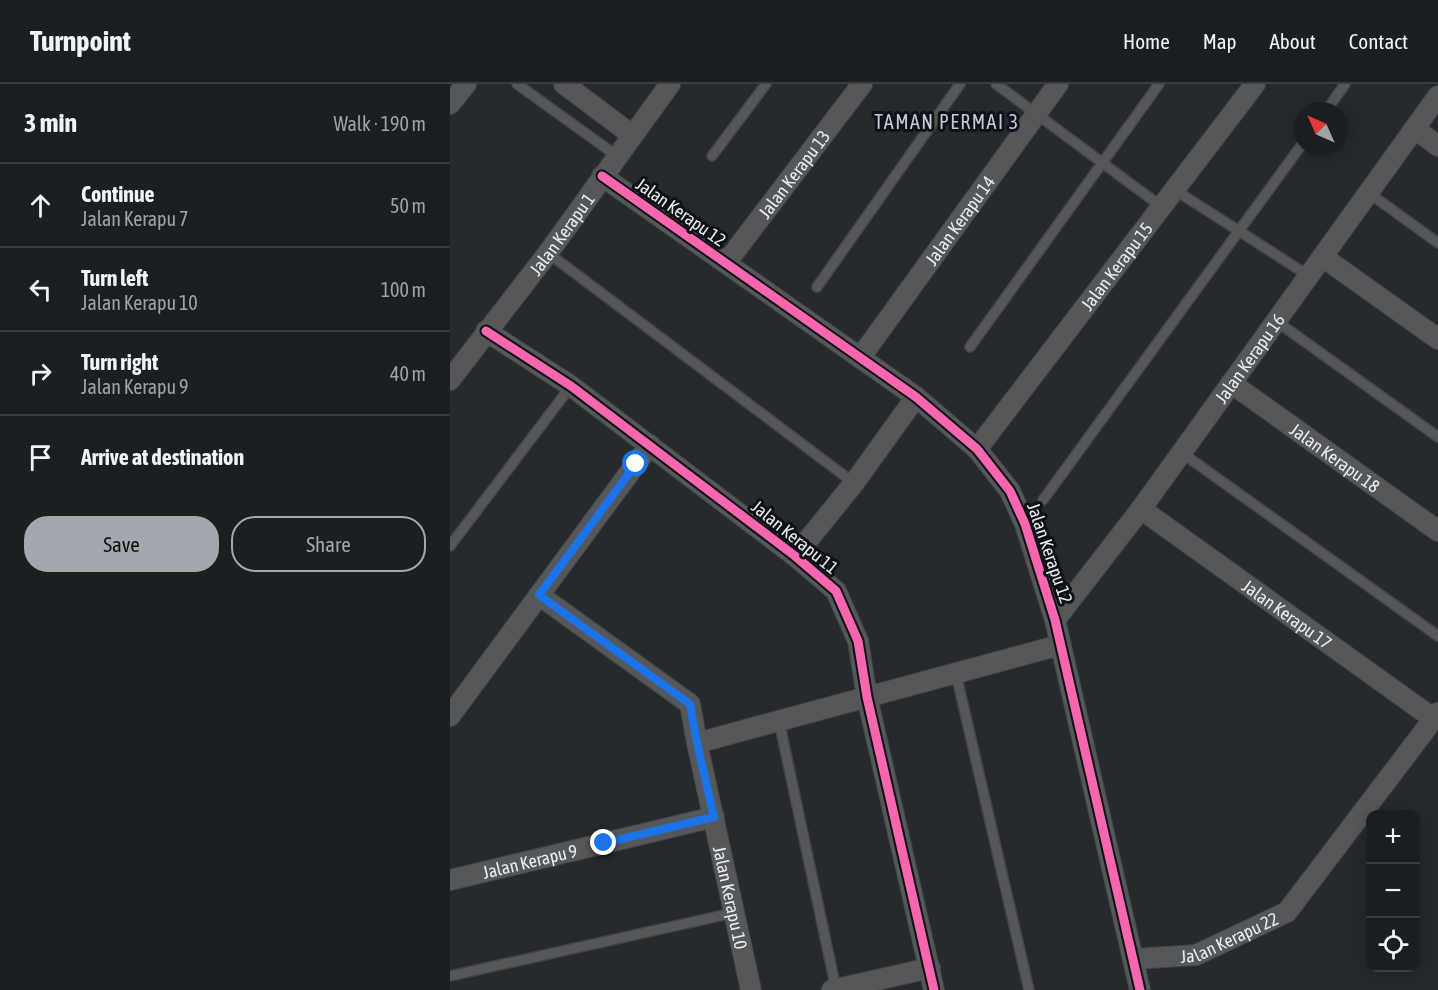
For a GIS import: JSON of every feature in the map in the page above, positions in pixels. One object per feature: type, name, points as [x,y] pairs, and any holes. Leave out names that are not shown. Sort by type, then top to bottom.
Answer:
[{"type":"street","points":[[450,104],[466,84]]},
{"type":"street","points":[[564,84],[632,135]]},
{"type":"street","name":"Jalan Kerapu 1","points":[[450,380],[548,253],[670,84]]},
{"type":"street","name":"Jalan Kerapu 13","points":[[726,263],[862,84]]},
{"type":"street","name":"Jalan Kerapu 14","points":[[860,358],[1058,84]]},
{"type":"street","name":"Jalan Kerapu 15","points":[[977,449],[1256,84]]},
{"type":"street","name":"Jalan Kerapu 16","points":[[1055,620],[1182,453],[1438,96]]},
{"type":"street","points":[[1414,129],[1438,146]]},
{"type":"street","name":"Jalan Kerapu 12","points":[[602,176],[916,397],[977,449],[1010,491],[1026,524],[1055,620],[1140,990]]},
{"type":"street","points":[[1323,257],[1438,339]]},
{"type":"street","name":"Jalan Kerapu 11","points":[[486,331],[571,386],[795,556],[836,591],[858,641],[867,697],[934,990]]},
{"type":"street","name":"Jalan Kerapu 18","points":[[1232,383],[1438,531]]},
{"type":"street","points":[[795,556],[854,483],[916,397]]},
{"type":"street","points":[[450,716],[650,445]]},
{"type":"street","name":"Jalan Kerapu 17","points":[[1141,509],[1436,716]]},
{"type":"street","name":"Jalan Kerapu 10","points":[[539,595],[690,704],[751,990]]},
{"type":"street","points":[[697,743],[1060,645]]},
{"type":"street","name":"Jalan Kerapu 22","points":[[1134,959],[1196,955],[1287,912],[1436,716]]},
{"type":"street","name":"Jalan Kerapu 9","points":[[450,880],[714,817]]},
{"type":"street","points":[[834,989],[930,968]]},
{"type":"lane","points":[[517,84],[616,156]]},
{"type":"lane","points":[[712,156],[766,84]]},
{"type":"lane","points":[[817,287],[960,84]]},
{"type":"lane","points":[[996,84],[1162,207]]},
{"type":"lane","points":[[970,347],[1159,84]]},
{"type":"lane","points":[[1332,102],[1345,84]]},
{"type":"lane","points":[[1043,500],[1294,155]]},
{"type":"lane","points":[[1175,190],[1309,276]]},
{"type":"lane","points":[[1369,193],[1438,243]]},
{"type":"lane","points":[[548,253],[854,483]]},
{"type":"lane","points":[[1276,321],[1438,437]]},
{"type":"lane","points":[[450,546],[571,386]]},
{"type":"lane","points":[[1182,453],[1438,636]]},
{"type":"lane","points":[[956,674],[1029,990]]},
{"type":"lane","points":[[779,721],[834,989]]},
{"type":"lane","points":[[450,976],[733,913]]},
{"type":"cycle path","points":[[602,176],[916,397],[977,449],[1010,491],[1025,524],[1055,620],[1140,990]]},
{"type":"cycle path","points":[[486,331],[571,386],[795,556],[836,591],[858,641],[867,697],[934,990]]},
{"type":"district","name":"TAMAN PERMAI 3","points":[[947,121]]},
{"type":"route","points":[[604,843],[714,817],[690,704],[539,595],[636,464]]}]
